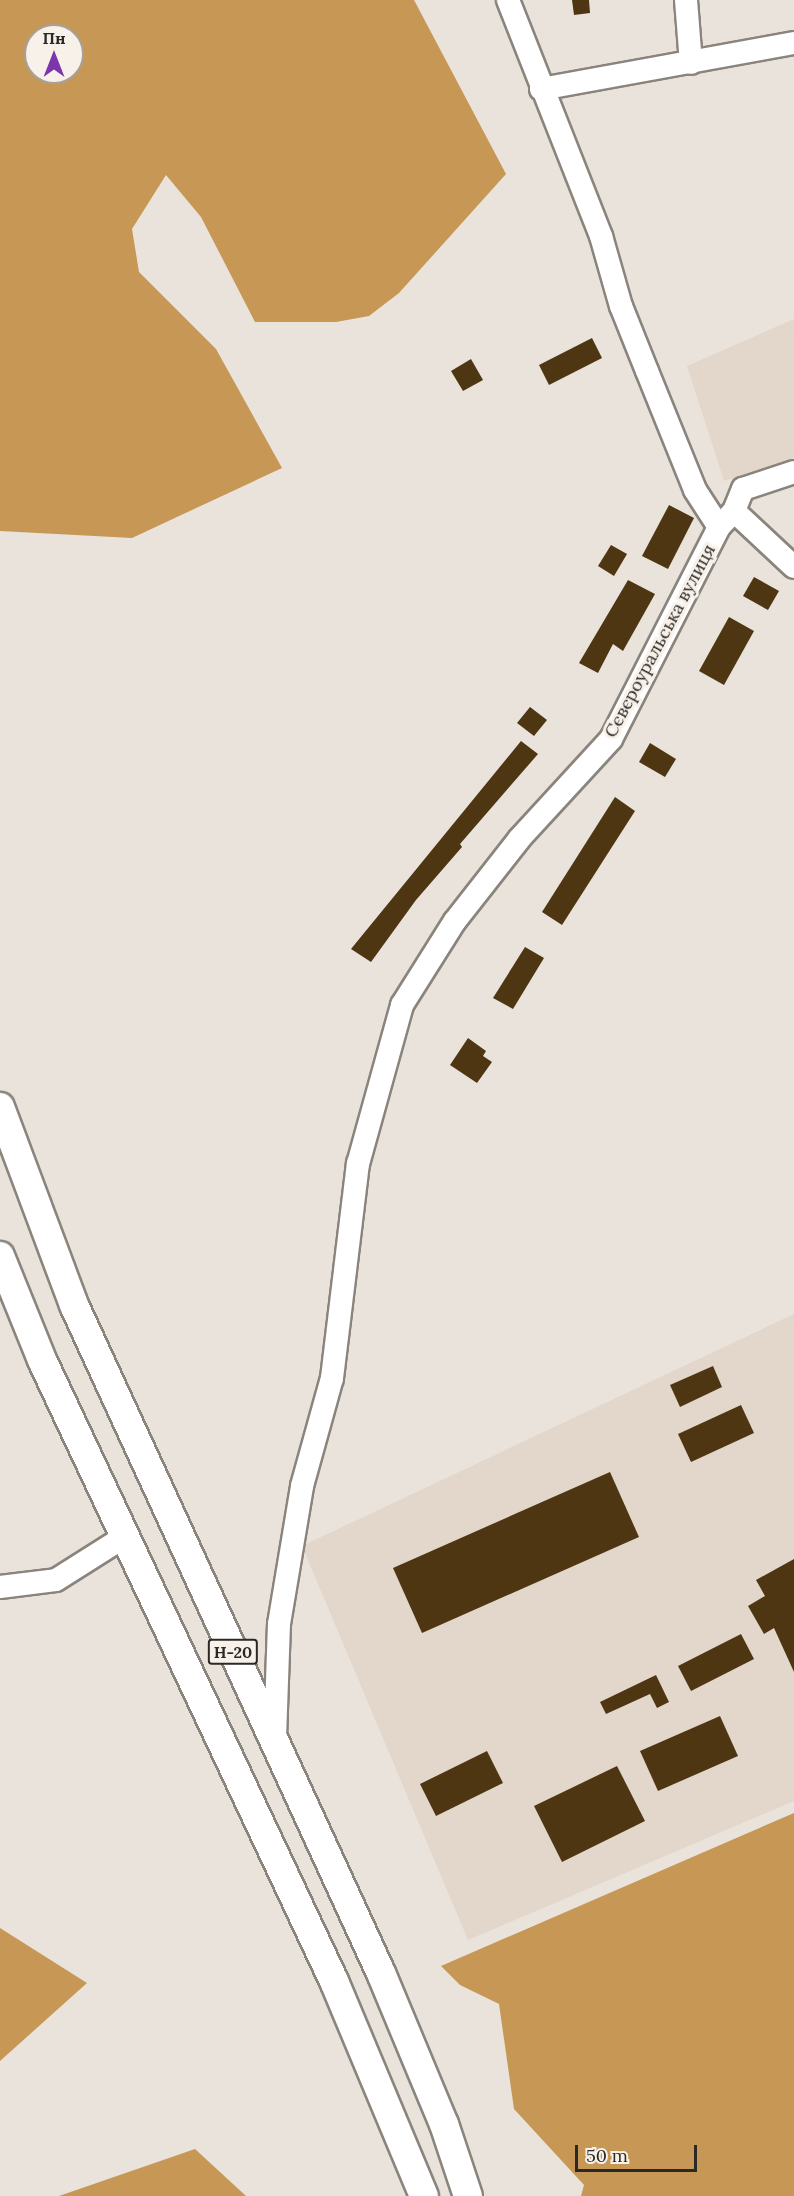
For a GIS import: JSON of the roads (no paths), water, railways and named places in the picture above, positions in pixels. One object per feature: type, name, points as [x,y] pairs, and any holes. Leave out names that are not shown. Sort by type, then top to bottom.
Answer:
[{"type":"main road","name":"Н-20","points":[[0,1107],[74,1305],[164,1507],[274,1738],[381,1973],[444,2124],[468,2196]]},
{"type":"main road","name":"Н-20","points":[[0,1256],[42,1360],[334,1981],[424,2196]]},
{"type":"street","points":[[508,0],[541,89],[601,236],[621,306],[695,490],[727,519],[794,567]]},
{"type":"street","points":[[686,0],[691,63]]},
{"type":"street","points":[[541,89],[794,43]]},
{"type":"street","name":"Сєвєроуральська вулиця","points":[[274,1738],[279,1624],[302,1486],[332,1378],[358,1164],[402,1005],[456,921],[519,838],[611,739],[743,489],[794,472]]},
{"type":"street","points":[[0,1587],[56,1580],[124,1537]]}]
